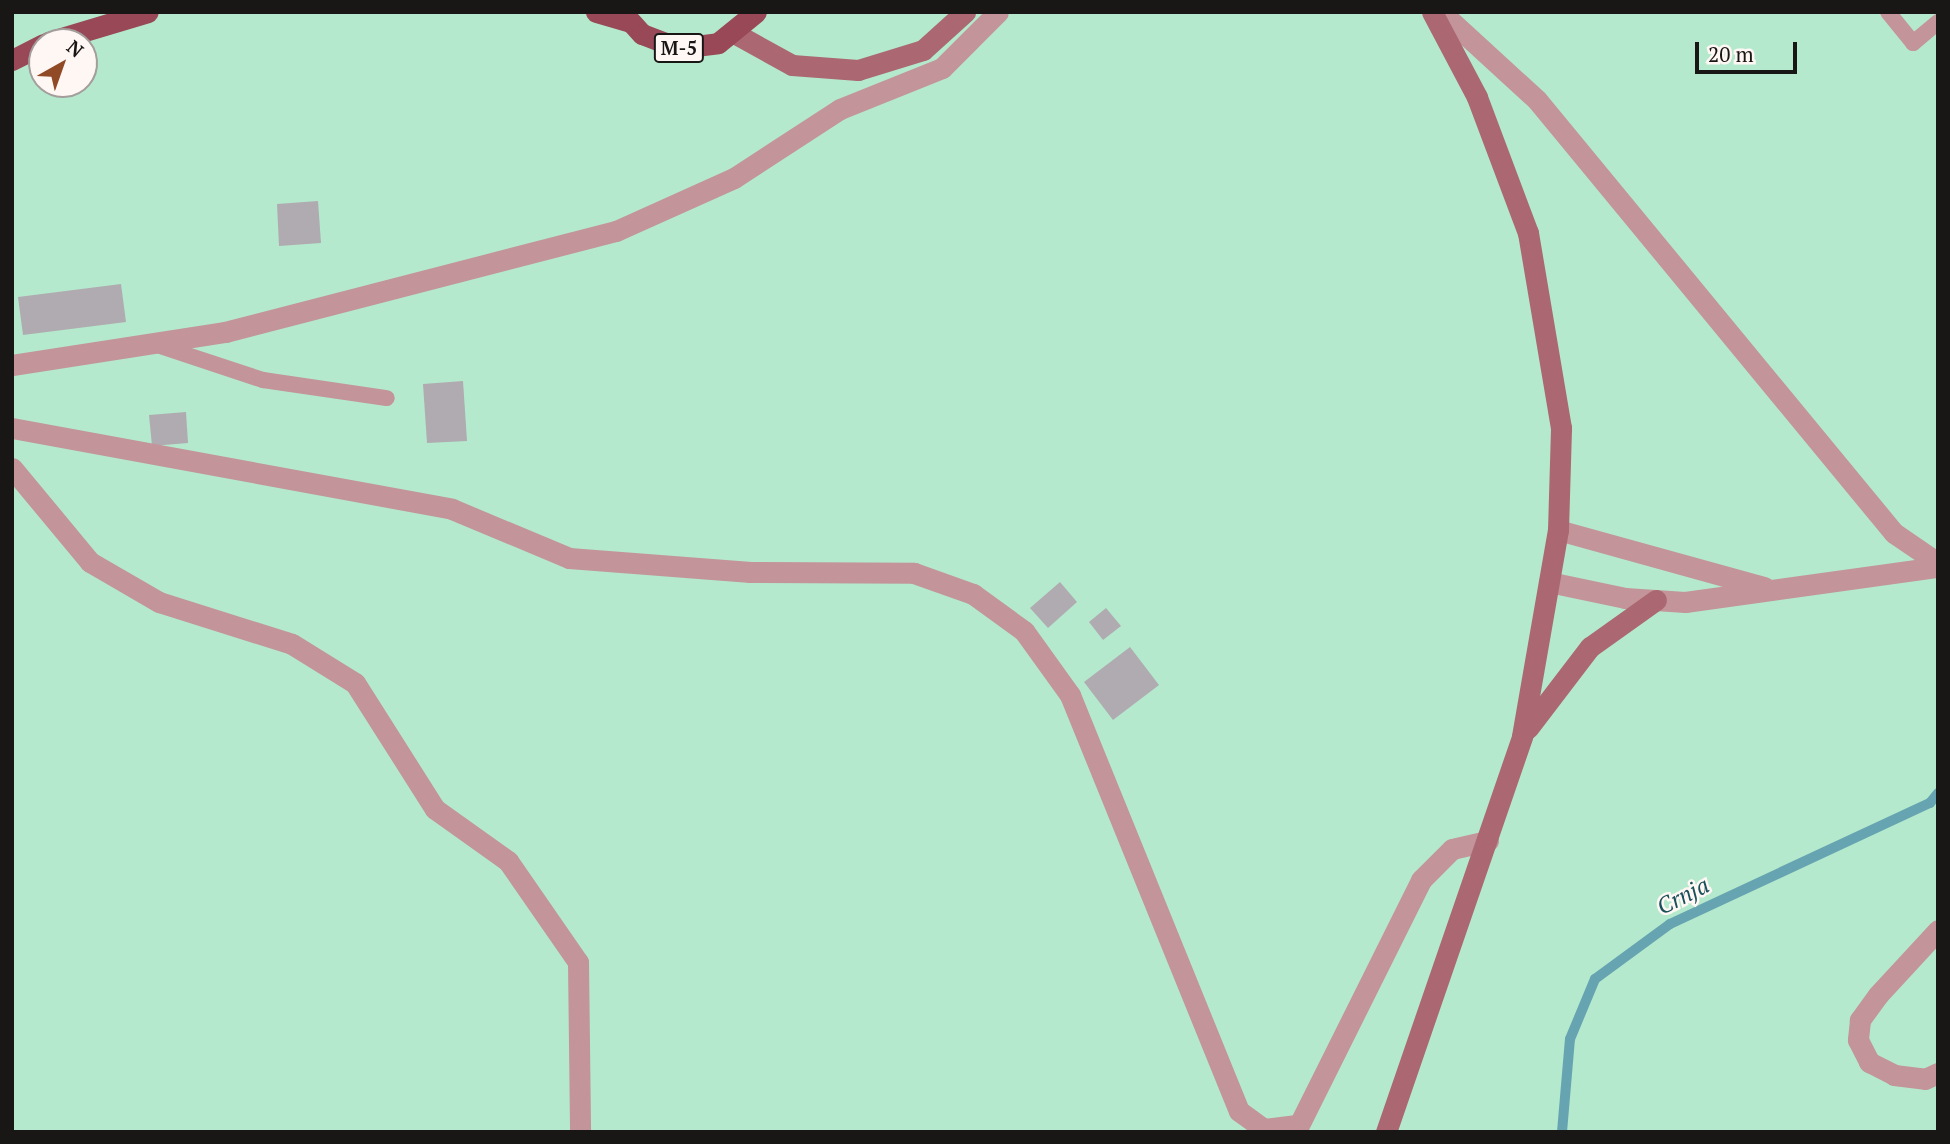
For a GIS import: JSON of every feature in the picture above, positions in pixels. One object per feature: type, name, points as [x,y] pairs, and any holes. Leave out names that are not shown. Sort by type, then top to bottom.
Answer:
[{"type":"main road","points":[[95,28],[148,12]]},
{"type":"main road","name":"M-5","points":[[596,12],[625,16],[679,48],[718,43],[736,34],[756,12]]},
{"type":"main road","points":[[736,34],[772,59],[858,70],[923,50],[965,12]]},
{"type":"main road","points":[[1386,1132],[1522,736],[1558,530],[1561,428],[1528,233],[1477,97],[1432,12]]},
{"type":"main road","points":[[12,60],[28,52]]},
{"type":"main road","points":[[1522,736],[1590,647],[1656,600]]},
{"type":"street","points":[[12,365],[157,345],[616,231],[734,178],[840,108],[942,68],[998,12]]},
{"type":"street","points":[[1441,12],[1537,100],[1894,533],[1938,565]]},
{"type":"street","points":[[12,428],[452,509],[569,558],[750,572],[914,573],[974,594],[1024,631],[1070,695],[1239,1111],[1264,1129],[1299,1125],[1422,880],[1452,849],[1488,841]]},
{"type":"street","points":[[12,468],[90,562],[159,602],[292,643],[355,683],[435,809],[508,860],[578,962],[580,1132]]},
{"type":"street","points":[[1558,530],[1773,590]]},
{"type":"street","points":[[1549,582],[1656,600],[1773,590],[1938,565]]},
{"type":"street","points":[[1938,930],[1878,995],[1860,1020],[1857,1040],[1869,1062],[1894,1075],[1925,1079],[1938,1073]]},
{"type":"lane","points":[[1888,12],[1913,43],[1938,22]]},
{"type":"lane","points":[[157,345],[263,380],[387,398]]},
{"type":"green space","points":[[12,12],[1938,12],[1938,1132],[12,1132]]},
{"type":"building","points":[[318,201],[321,243],[279,246],[277,204]]},
{"type":"building","points":[[121,284],[126,322],[23,335],[18,297]]},
{"type":"building","points":[[463,381],[467,441],[427,443],[423,384]]},
{"type":"building","points":[[186,412],[188,443],[152,446],[149,415]]},
{"type":"building","points":[[1060,582],[1077,602],[1048,628],[1030,608]]},
{"type":"building","points":[[1106,608],[1121,626],[1103,640],[1089,622]]},
{"type":"building","points":[[1130,647],[1159,685],[1113,720],[1084,682]]},
{"type":"waterway","name":"Crnja","points":[[1562,1132],[1570,1039],[1595,979],[1670,924],[1930,803],[1938,793]]}]
